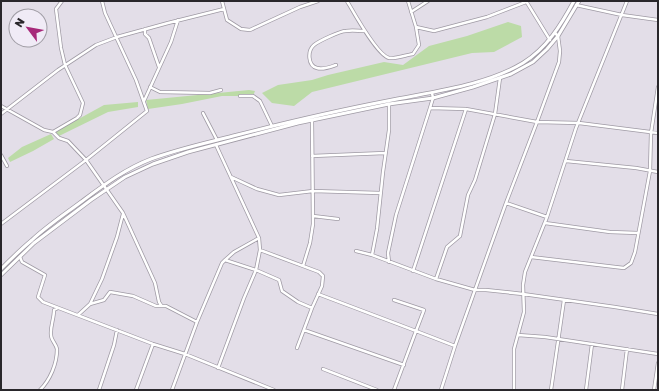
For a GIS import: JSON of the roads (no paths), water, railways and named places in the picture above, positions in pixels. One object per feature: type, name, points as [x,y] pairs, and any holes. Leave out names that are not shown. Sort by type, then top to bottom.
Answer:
[{"type":"street","points":[[53,132],[77,118],[80,115],[83,103],[65,65],[61,48],[56,9],[62,1]]},
{"type":"street","points":[[1,224],[86,160],[147,111],[136,80],[105,13],[102,1]]},
{"type":"street","points":[[222,1],[227,20],[242,29],[250,30],[300,7],[318,1]]},
{"type":"street","points":[[347,1],[365,31],[384,56],[391,58],[413,54],[419,45],[416,27],[408,1]]},
{"type":"street","points":[[411,12],[428,1]]},
{"type":"street","points":[[416,27],[434,31],[487,17],[526,1],[550,40]]},
{"type":"street","points":[[1,275],[34,243],[91,200],[125,177],[153,164],[171,157],[312,120],[389,104],[433,98],[511,74],[533,62],[547,49],[575,3],[579,1]]},
{"type":"street","points":[[514,390],[514,344],[524,312],[523,285],[525,272],[545,223],[579,123],[627,1]]},
{"type":"street","points":[[575,3],[622,15],[658,20]]},
{"type":"street","points":[[1,114],[65,65],[96,45],[145,29],[224,9]]},
{"type":"street","points":[[144,101],[171,42],[178,20]]},
{"type":"street","points":[[145,29],[159,68]]},
{"type":"street","points":[[336,65],[318,69],[312,65],[310,63],[310,54],[314,45],[342,31],[365,31]]},
{"type":"street","points":[[1,268],[32,240],[104,185],[124,172],[151,159],[272,126],[352,108],[432,93],[472,83],[509,70],[531,58],[557,34]]},
{"type":"street","points":[[441,390],[455,346],[506,203],[559,62],[560,51],[557,34]]},
{"type":"street","points":[[436,279],[447,247],[460,236],[468,195],[475,180],[495,114],[500,78]]},
{"type":"street","points":[[150,87],[160,92],[210,93],[221,90]]},
{"type":"street","points":[[531,257],[624,268],[631,263],[634,258],[650,171],[651,132],[658,87]]},
{"type":"street","points":[[389,262],[388,253],[396,215],[433,98],[432,93]]},
{"type":"street","points":[[240,96],[253,96],[260,101],[272,126]]},
{"type":"street","points":[[372,255],[377,229],[385,153],[390,130],[389,104]]},
{"type":"street","points":[[1,106],[44,130],[53,132],[59,138],[70,142],[86,160],[123,213],[155,283],[158,302],[161,305]]},
{"type":"street","points":[[430,108],[466,109],[537,122],[579,123],[658,133]]},
{"type":"street","points":[[413,271],[466,109]]},
{"type":"street","points":[[203,113],[217,140]]},
{"type":"street","points":[[303,266],[310,243],[313,216],[312,120]]},
{"type":"street","points":[[216,145],[260,238],[260,250],[256,270],[218,368]]},
{"type":"street","points":[[312,156],[385,153]]},
{"type":"street","points":[[1,155],[8,166]]},
{"type":"street","points":[[566,161],[658,172]]},
{"type":"street","points":[[231,176],[257,189],[279,195],[313,191],[380,193]]},
{"type":"street","points":[[506,203],[547,217]]},
{"type":"street","points":[[78,315],[90,304],[102,279],[107,262],[112,252],[123,213]]},
{"type":"street","points":[[313,216],[338,219]]},
{"type":"street","points":[[545,223],[610,232],[638,233]]},
{"type":"street","points":[[172,390],[219,268],[234,252],[260,238]]},
{"type":"street","points":[[260,250],[323,275],[323,281],[297,348]]},
{"type":"street","points":[[356,251],[372,255],[436,279],[475,290],[523,294],[658,314]]},
{"type":"street","points":[[20,256],[22,262],[45,275],[38,297],[43,302],[153,344],[185,354],[274,390]]},
{"type":"street","points":[[225,260],[256,270],[279,280],[282,290],[298,302],[312,308]]},
{"type":"street","points":[[90,304],[104,300],[110,292],[133,296],[156,306],[166,306],[197,322]]},
{"type":"street","points":[[318,294],[455,346]]},
{"type":"street","points":[[394,300],[424,310],[394,390]]},
{"type":"street","points":[[551,390],[564,300]]},
{"type":"street","points":[[40,390],[45,384],[54,364],[57,348],[50,337],[54,310],[58,308]]},
{"type":"street","points":[[99,390],[114,345],[117,330]]},
{"type":"street","points":[[304,330],[404,365]]},
{"type":"street","points":[[518,335],[545,336],[658,354]]},
{"type":"street","points":[[136,390],[153,344]]},
{"type":"street","points":[[586,390],[592,344]]},
{"type":"street","points":[[622,390],[627,349]]},
{"type":"street","points":[[654,390],[658,363]]},
{"type":"street","points":[[323,369],[377,390]]}]
